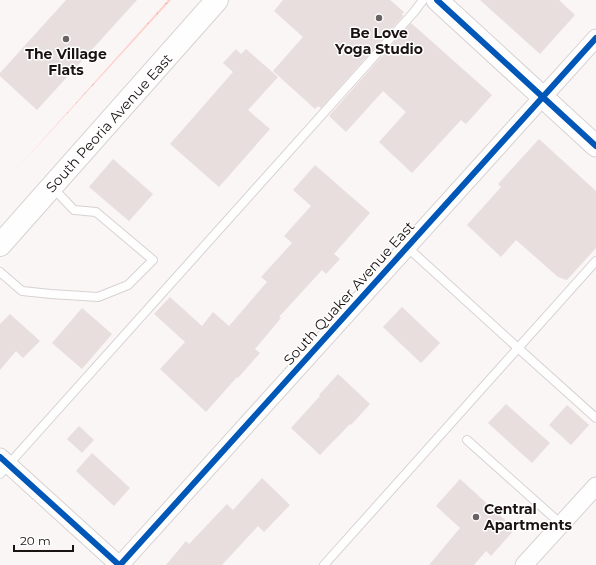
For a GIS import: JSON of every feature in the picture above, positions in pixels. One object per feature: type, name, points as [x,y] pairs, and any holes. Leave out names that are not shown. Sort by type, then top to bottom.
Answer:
[{"type":"main road","name":"South Peoria Avenue East","points":[[0,245],[217,0]]},
{"type":"street","points":[[437,0],[596,146]]},
{"type":"street","name":"South Quaker Avenue East","points":[[119,565],[596,38]]},
{"type":"street","points":[[3,465],[119,565]]},
{"type":"street","points":[[524,565],[596,486]]},
{"type":"lane","points":[[3,465],[414,12],[423,0]]},
{"type":"lane","points":[[0,272],[22,291],[98,297],[128,285],[153,260],[96,212],[74,210],[51,187]]},
{"type":"lane","points":[[407,247],[596,418]]},
{"type":"lane","points":[[324,565],[596,261]]},
{"type":"lane","points":[[467,440],[561,524]]},
{"type":"green space","points":[[168,0],[171,0],[12,174]]},
{"type":"building","name":"The Village Flats","points":[[66,0],[137,0],[37,110],[0,76],[0,73]]},
{"type":"building","points":[[283,0],[390,0],[404,12],[402,14],[403,16],[321,108],[318,106],[315,109],[273,71],[303,37],[274,11]]},
{"type":"building","points":[[480,0],[559,0],[575,15],[540,54]]},
{"type":"building","points":[[411,23],[492,95],[466,124],[461,120],[412,173],[379,142],[406,112],[383,91],[346,132],[329,116]]},
{"type":"building","points":[[236,49],[241,54],[246,49],[278,77],[248,110],[270,129],[219,187],[170,144],[233,72],[223,63]]},
{"type":"building","points":[[539,139],[596,191],[596,248],[567,280],[558,277],[516,240],[501,257],[467,225],[501,187],[498,184]]},
{"type":"building","points":[[113,159],[153,194],[129,221],[89,187]]},
{"type":"building","points":[[315,165],[370,213],[334,254],[340,259],[326,274],[322,270],[279,317],[281,318],[255,349],[260,353],[206,412],[160,369],[185,342],[154,314],[170,297],[202,326],[213,312],[229,326],[267,282],[261,277],[292,243],[284,236],[311,206],[293,190]]},
{"type":"building","points":[[402,307],[440,343],[421,363],[383,327]]},
{"type":"building","points":[[82,308],[112,334],[82,369],[52,343]]},
{"type":"building","points":[[10,314],[40,341],[23,358],[16,351],[0,370],[0,324]]},
{"type":"building","points":[[338,374],[370,404],[320,455],[291,428]]},
{"type":"building","points":[[506,404],[550,443],[532,463],[488,423]]},
{"type":"building","points":[[567,405],[589,425],[571,445],[549,425]]},
{"type":"building","points":[[79,426],[94,440],[82,453],[67,439]]},
{"type":"building","points":[[92,453],[130,488],[114,506],[76,471]]},
{"type":"building","points":[[262,478],[290,505],[264,532],[258,526],[222,565],[166,565],[186,541],[189,544],[227,504],[233,510]]},
{"type":"building","name":"Central Apartments","points":[[460,479],[515,529],[491,556],[486,551],[474,565],[429,565],[460,528],[436,506]]},
{"type":"cycle path","points":[[437,0],[596,146]]},
{"type":"cycle path","points":[[120,565],[596,38]]},
{"type":"cycle path","points":[[0,457],[119,565]]},
{"type":"place","name":"Be Love Yoga Studio","points":[[379,18]]},
{"type":"place","name":"The Village Flats","points":[[66,39]]},
{"type":"place","name":"Central Apartments","points":[[476,517]]}]
